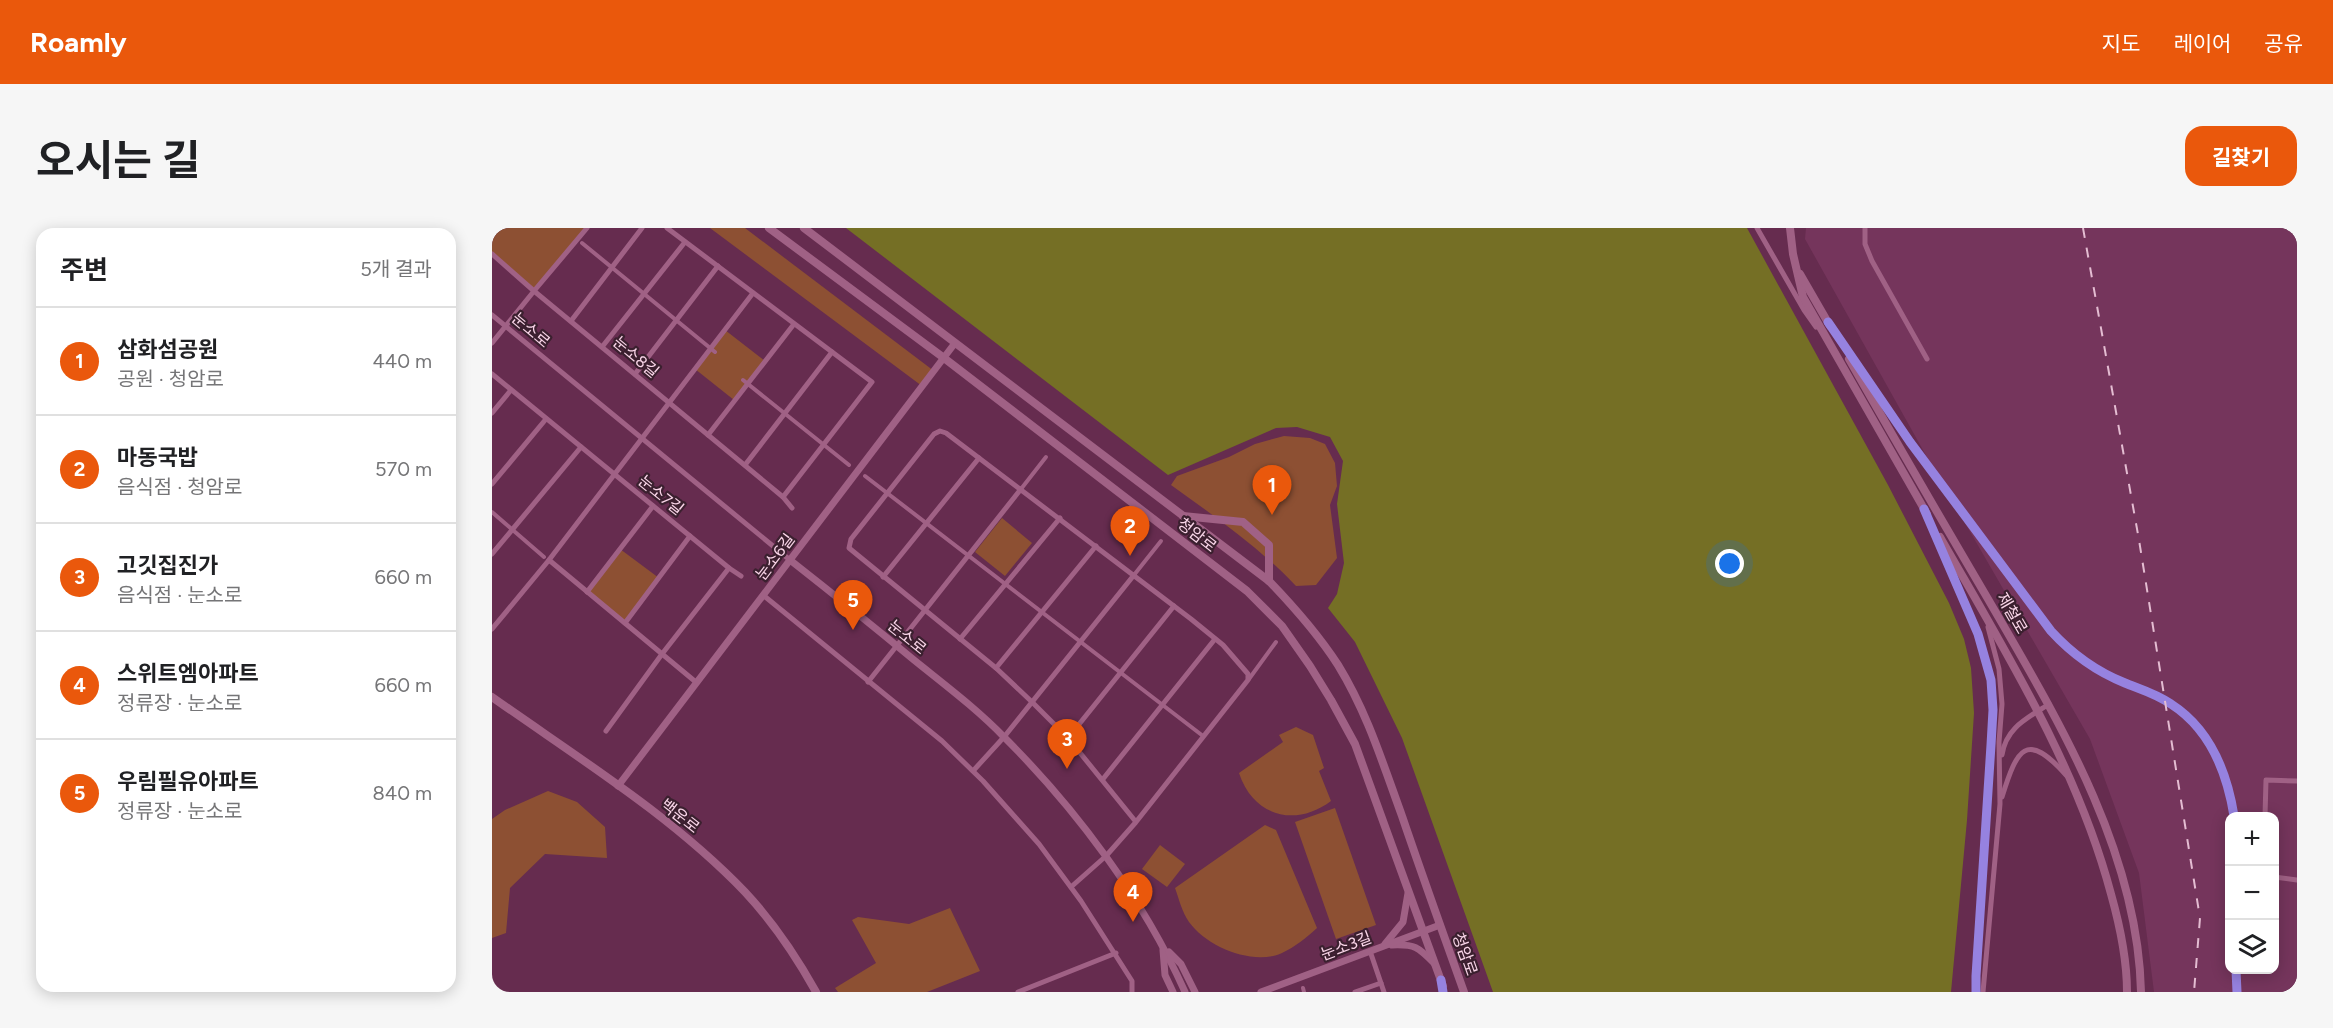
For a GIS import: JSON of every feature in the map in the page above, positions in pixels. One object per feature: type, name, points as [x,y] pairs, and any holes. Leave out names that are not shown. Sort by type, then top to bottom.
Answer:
[{"type":"highway","points":[[1828,322],[1866,374],[1910,442],[2033,608],[2069,650],[2104,674],[2170,702],[2195,723],[2208,739],[2220,763],[2233,812]]},
{"type":"highway","points":[[1924,509],[1978,634],[1991,680],[1993,710],[1976,992]]},
{"type":"highway","points":[[2236,974],[2237,992]]},
{"type":"highway","points":[[1441,980],[1444,992]]},
{"type":"main road","name":"청암로","points":[[769,228],[944,358],[1248,591],[1282,626],[1331,700],[1355,744],[1441,980]]},
{"type":"main road","name":"청암로","points":[[804,228],[1269,580],[1318,636],[1355,695],[1375,740],[1464,992]]},
{"type":"main road","name":"제철로","points":[[1790,228],[1793,254],[1803,297],[2038,711],[2093,832],[2120,927],[2127,966],[2127,992]]},
{"type":"main road","name":"제철로","points":[[1798,271],[1810,288],[2049,704],[2110,833],[2132,918],[2141,992]]},
{"type":"main road","points":[[1183,516],[1243,522],[1269,545],[1269,580]]},
{"type":"main road","name":"백운로","points":[[492,697],[618,786],[692,842],[746,893],[787,944],[816,992]]},
{"type":"street","points":[[492,343],[587,228]]},
{"type":"street","points":[[571,321],[642,228]]},
{"type":"street","points":[[667,228],[872,382],[783,497]]},
{"type":"street","points":[[1757,228],[1804,310],[1833,350]]},
{"type":"street","points":[[1864,228],[1864,243],[1872,261],[1927,359]]},
{"type":"street","points":[[602,347],[685,242]]},
{"type":"street","points":[[582,243],[713,350]]},
{"type":"street","name":"눈소8길","points":[[492,254],[783,497],[792,508]]},
{"type":"street","points":[[635,374],[718,266]]},
{"type":"street","points":[[492,630],[546,558],[713,350],[753,293]]},
{"type":"street","name":"눈소로","points":[[492,315],[789,560],[974,708],[1004,737],[1086,829],[1106,856],[1163,947],[1185,992]]},
{"type":"street","points":[[708,435],[745,382],[794,324]]},
{"type":"street","name":"눈소6길","points":[[618,786],[955,343]]},
{"type":"street","points":[[745,465],[832,352]]},
{"type":"street","name":"눈소7길","points":[[492,374],[741,576]]},
{"type":"street","points":[[745,382],[849,465]]},
{"type":"street","points":[[492,413],[511,390]]},
{"type":"street","points":[[492,484],[546,418]]},
{"type":"street","points":[[1136,822],[1068,738],[1032,702],[996,668],[853,554],[849,543],[887,493],[934,434],[940,431],[946,433],[1060,518],[1215,639],[1243,665],[1248,674],[1248,680]]},
{"type":"street","points":[[492,554],[581,447]]},
{"type":"street","points":[[868,682],[1046,457]]},
{"type":"street","points":[[883,577],[979,458]]},
{"type":"street","points":[[865,476],[1203,736]]},
{"type":"street","points":[[587,592],[653,506]]},
{"type":"street","points":[[492,512],[697,683]]},
{"type":"street","points":[[960,639],[1060,518]]},
{"type":"street","points":[[625,623],[690,536]]},
{"type":"street","points":[[973,771],[1004,737],[1161,541]]},
{"type":"street","points":[[996,668],[1096,546]]},
{"type":"street","points":[[606,731],[729,568]]},
{"type":"street","points":[[763,595],[942,741],[973,771],[1039,844],[1071,887],[1116,953],[1132,981],[1132,992]]},
{"type":"street","points":[[1068,738],[1174,606]]},
{"type":"street","points":[[1983,992],[2000,804],[2001,765],[1999,742],[2001,683],[1996,653],[1985,616]]},
{"type":"street","points":[[1103,779],[1215,639]]},
{"type":"street","points":[[1071,887],[1106,856],[1136,822],[1276,642]]},
{"type":"street","points":[[2001,765],[2004,744],[2009,733],[2049,704]]},
{"type":"street","points":[[2000,804],[2014,761],[2026,750],[2034,749],[2043,753],[2066,774],[2073,788]]},
{"type":"street","points":[[2265,812],[2266,780],[2297,781]]},
{"type":"street","points":[[2279,878],[2297,880]]},
{"type":"street","points":[[1384,946],[1403,922],[1409,889]]},
{"type":"street","name":"눈소3길","points":[[1261,992],[1440,925]]},
{"type":"street","points":[[1384,946],[1411,944],[1436,964]]},
{"type":"street","points":[[1163,947],[1164,975],[1173,992]]},
{"type":"street","points":[[1163,947],[1181,964],[1195,992]]},
{"type":"street","points":[[1370,951],[1384,992]]},
{"type":"street","points":[[1020,992],[1116,953]]},
{"type":"street","points":[[1275,992],[1288,982]]},
{"type":"street","points":[[1355,992],[1381,983]]},
{"type":"shaded area","points":[[492,228],[587,228],[534,291],[492,254]]},
{"type":"shaded area","points":[[710,228],[745,228],[934,371],[922,386]]},
{"type":"shaded area","points":[[846,228],[1747,228],[1888,485],[1949,603],[1964,639],[1971,668],[1974,713],[1967,820],[1951,992],[1493,992],[1402,738],[1355,642],[1328,608],[1337,594],[1344,563],[1337,504],[1343,461],[1330,437],[1297,427],[1276,428],[1168,475]]},
{"type":"shaded area","points":[[1806,228],[2297,228],[2297,992],[2154,992],[2139,873],[2090,739],[1928,459],[1805,239]]},
{"type":"shaded area","points":[[725,330],[765,361],[734,400],[695,369]]},
{"type":"shaded area","points":[[1284,436],[1310,438],[1325,444],[1335,463],[1337,486],[1330,505],[1337,558],[1316,585],[1296,586],[1252,545],[1171,485],[1177,476],[1229,457],[1255,444]]},
{"type":"shaded area","points":[[1002,518],[1032,543],[1005,576],[975,552]]},
{"type":"shaded area","points":[[620,549],[659,578],[625,623],[587,592]]},
{"type":"shaded area","points":[[1296,727],[1313,735],[1324,768],[1319,771],[1331,801],[1303,814],[1290,815],[1265,808],[1254,799],[1245,788],[1239,773],[1283,742],[1279,735]]},
{"type":"shaded area","points":[[548,791],[577,802],[605,827],[607,858],[545,854],[510,888],[506,933],[492,938],[492,819],[505,810]]},
{"type":"shaded area","points":[[1335,808],[1376,925],[1336,939],[1295,822]]},
{"type":"shaded area","points":[[1265,825],[1276,830],[1317,928],[1282,953],[1258,957],[1231,952],[1197,931],[1184,914],[1175,888]]},
{"type":"shaded area","points":[[1160,845],[1185,864],[1167,887],[1142,869]]},
{"type":"shaded area","points":[[950,908],[980,971],[927,992],[838,992],[835,988],[876,963],[852,920],[858,917],[909,924]]},
{"type":"railway","points":[[2083,228],[2139,540],[2200,918],[2194,992]]},
{"type":"place","name":"삼화섬공원","points":[[1272,515]]},
{"type":"place","name":"마동국밥","points":[[1130,556]]},
{"type":"place","name":"우림필유아파트","points":[[853,630]]},
{"type":"place","name":"고깃집진가","points":[[1067,769]]},
{"type":"place","name":"스위트엠아파트","points":[[1133,922]]}]
